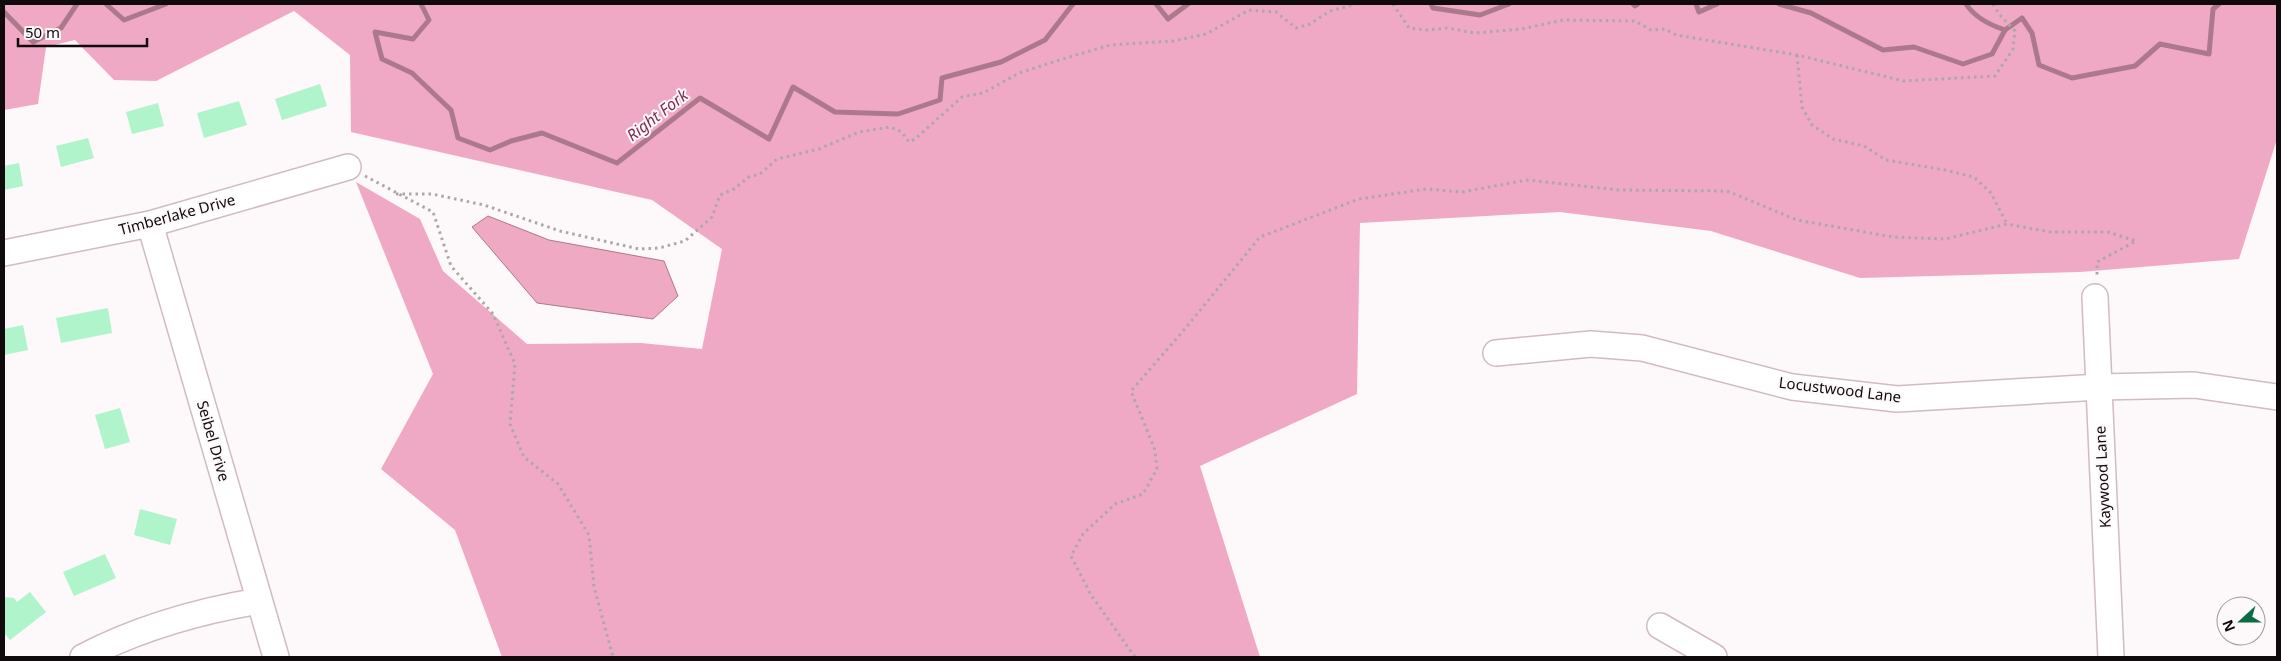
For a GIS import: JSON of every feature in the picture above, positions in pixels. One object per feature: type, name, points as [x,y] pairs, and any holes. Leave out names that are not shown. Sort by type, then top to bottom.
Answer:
[{"type":"street","name":"Timberlake Drive","points":[[4,253],[150,224],[348,167]]},
{"type":"street","name":"Seibel Drive","points":[[150,224],[276,657]]},
{"type":"street","name":"Kaywood Lane","points":[[2095,297],[2111,657]]},
{"type":"street","name":"Locustwood Lane","points":[[1496,353],[1591,344],[1642,348],[1792,386],[1897,399],[2100,387],[2194,385],[2277,397]]},
{"type":"street","points":[[83,657],[111,643],[215,608],[259,600]]},
{"type":"street","points":[[1660,626],[1714,657]]},
{"type":"path","points":[[396,194],[432,194],[484,205],[560,231],[639,249],[659,248],[685,241],[698,232],[712,217],[720,195],[734,189],[749,177],[760,174],[777,158],[819,149],[858,132],[890,127],[902,132],[908,142],[915,139],[962,96],[983,93],[1019,73],[1110,45],[1174,41],[1206,34],[1249,10],[1276,12],[1296,28],[1310,24],[1330,11],[1356,4]]},
{"type":"path","points":[[1393,4],[1409,28],[1428,30],[1448,28],[1474,33],[1522,30],[1563,20],[1635,21],[1651,30],[1665,29],[1676,35],[1797,55],[1904,81],[1995,76],[2013,49],[2015,31],[1999,14],[1993,4]]},
{"type":"path","points":[[1797,55],[1802,107],[1812,125],[1833,139],[1864,146],[1886,160],[1974,177],[1991,193],[2007,224]]},
{"type":"path","points":[[348,167],[433,212],[451,266],[493,314],[516,364],[510,424],[524,457],[558,484],[589,535],[594,587],[613,657]]},
{"type":"path","points":[[1135,657],[1091,595],[1071,556],[1083,534],[1115,504],[1143,494],[1157,469],[1154,450],[1131,391],[1260,237],[1359,199],[1426,189],[1462,192],[1527,180],[1619,190],[1727,191],[1797,220],[1893,237],[1945,239],[2007,224],[2050,232],[2108,232],[2136,241],[2097,262],[2095,297]]},
{"type":"shaded area","points":[[4,4],[2277,4],[2277,139],[2239,259],[2080,272],[1860,278],[1711,231],[1560,212],[1360,223],[1357,394],[1200,466],[1260,657],[502,657],[455,530],[381,469],[433,374],[356,182],[420,219],[443,271],[527,344],[641,343],[702,349],[722,249],[652,200],[351,132],[350,55],[294,11],[156,81],[114,80],[75,40],[46,47],[38,104],[4,110]]},
{"type":"shaded area","points":[[488,216],[549,240],[664,261],[678,296],[653,319],[537,303],[472,227]]},
{"type":"building","points":[[320,84],[327,106],[282,120],[275,99]]},
{"type":"building","points":[[239,101],[247,125],[204,138],[197,113]]},
{"type":"building","points":[[158,103],[164,126],[132,134],[126,112]]},
{"type":"building","points":[[88,138],[94,158],[61,167],[56,146]]},
{"type":"building","points":[[19,163],[23,186],[4,190],[4,166]]},
{"type":"building","points":[[108,308],[112,333],[61,343],[56,318]]},
{"type":"building","points":[[23,325],[28,350],[4,355],[4,329]]},
{"type":"building","points":[[120,408],[130,442],[105,449],[95,415]]},
{"type":"building","points":[[140,509],[177,519],[170,545],[134,535]]},
{"type":"building","points":[[105,554],[116,578],[74,596],[63,572]]},
{"type":"building","points":[[30,592],[46,612],[10,640],[4,633],[4,597],[14,598],[17,602]]},
{"type":"waterway","points":[[4,12],[33,42],[61,28],[77,4]]},
{"type":"waterway","points":[[106,4],[124,20],[166,4]]},
{"type":"waterway","name":"Right Fork","points":[[421,4],[429,20],[413,39],[375,32],[382,59],[412,73],[451,110],[458,138],[490,150],[511,141],[542,133],[617,163],[700,98],[769,139],[793,87],[835,112],[898,114],[940,100],[942,78],[1001,62],[1045,40],[1073,4]]},
{"type":"waterway","name":"Right Fork","points":[[1156,4],[1168,19],[1188,4]]},
{"type":"waterway","name":"Right Fork","points":[[1431,4],[1433,8],[1480,15],[1509,4]]},
{"type":"waterway","name":"Right Fork","points":[[1633,4],[1635,6],[1638,4]]},
{"type":"waterway","name":"Right Fork","points":[[1696,4],[1699,12],[1717,4]]},
{"type":"waterway","name":"Right Fork","points":[[1779,4],[1811,13],[1883,50],[1914,47],[1963,64],[1992,54],[2005,30],[2022,18],[2032,33],[2039,65],[2072,78],[2135,66],[2160,44],[2209,54],[2213,9],[2219,4]]},
{"type":"waterway","points":[[1966,4],[1983,20],[2005,30]]}]
